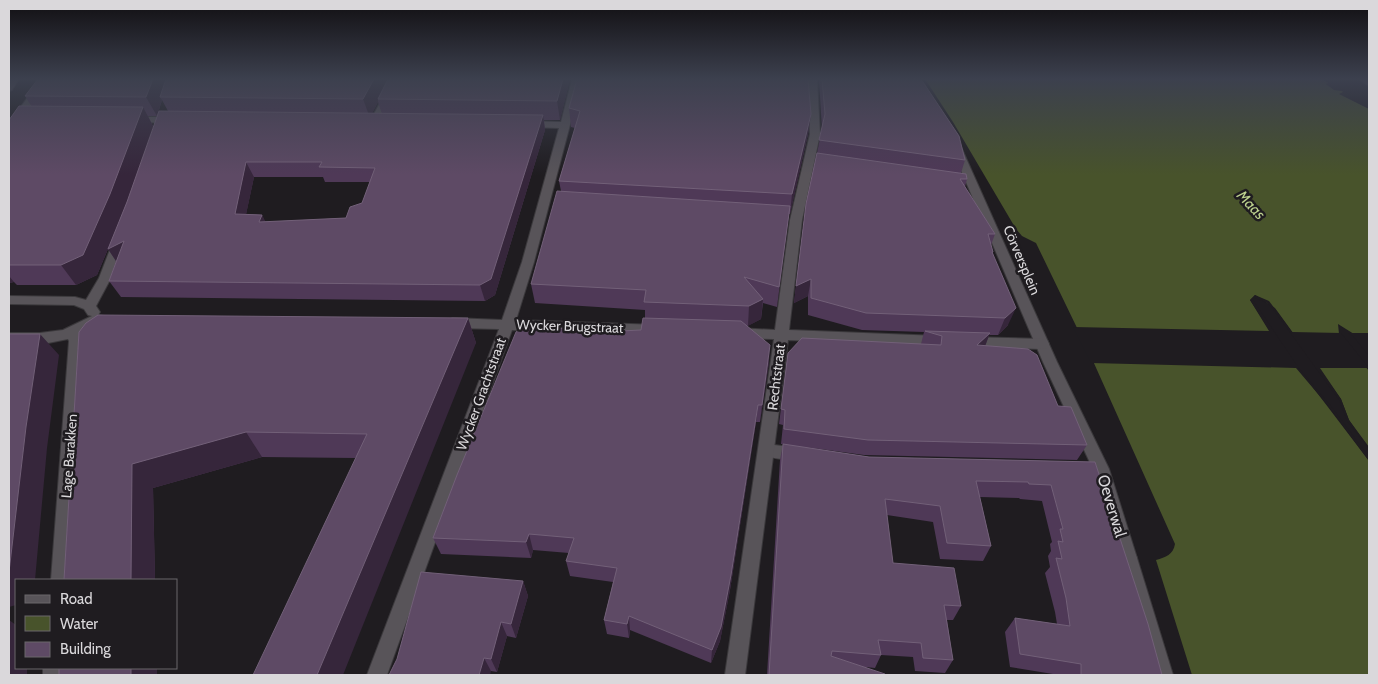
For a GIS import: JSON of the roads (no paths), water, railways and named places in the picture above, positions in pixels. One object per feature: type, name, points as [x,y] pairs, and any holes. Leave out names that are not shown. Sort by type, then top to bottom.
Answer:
[{"type":"street","points":[[9,130],[21,120],[27,111]]},
{"type":"street","points":[[374,122],[380,111]]},
{"type":"street","name":"Wycker Grachtstraat","points":[[377,675],[508,323],[548,206],[570,111]]},
{"type":"street","name":"Rechtstraat","points":[[735,675],[782,335],[791,220],[814,164],[814,111]]},
{"type":"street","points":[[124,120],[182,120]]},
{"type":"street","points":[[518,124],[566,125]]},
{"type":"street","points":[[949,135],[970,186]]},
{"type":"street","name":"Cörversplein","points":[[970,186],[1042,344]]},
{"type":"street","points":[[89,306],[105,278],[125,226]]},
{"type":"street","points":[[9,300],[75,300],[89,306],[103,319],[71,333],[46,338],[9,338]]},
{"type":"street","name":"Wycker Brugstraat","points":[[438,322],[674,330]]},
{"type":"street","points":[[723,332],[1042,344]]},
{"type":"street","name":"Lage Barakken","points":[[60,579],[76,349],[76,340],[71,333]]},
{"type":"street","name":"Oeverwal","points":[[1042,344],[1101,469],[1162,675]]},
{"type":"street","points":[[767,450],[815,457]]},
{"type":"street","points":[[1081,469],[1101,469]]},
{"type":"water","name":"Maas","points":[[946,111],[1369,111],[1369,354],[1354,334],[1338,324],[1339,334],[1369,371],[1369,447],[1349,420],[1341,399],[1275,308],[1255,295],[1250,300],[1270,331],[1369,461],[1369,675],[1192,675],[1156,560],[1163,558],[1173,551],[1175,544],[1093,361],[1036,243],[1022,236],[1016,229]]}]
